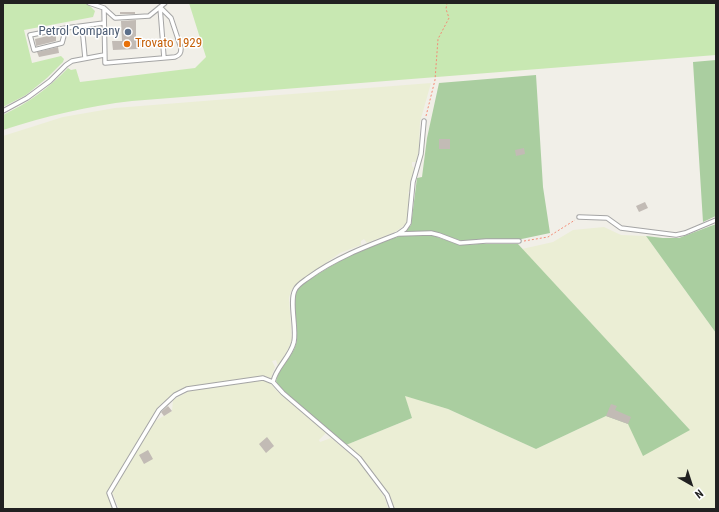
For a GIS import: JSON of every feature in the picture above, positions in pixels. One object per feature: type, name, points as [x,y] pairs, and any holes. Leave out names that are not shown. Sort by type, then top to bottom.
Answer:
[{"type":"lane","points":[[90,3],[104,8],[115,18],[149,16],[165,3]]},
{"type":"lane","points":[[104,8],[105,63],[175,58],[179,56],[181,48],[171,18],[160,8]]},
{"type":"lane","points":[[160,8],[164,58]]},
{"type":"lane","points":[[66,28],[62,43],[34,50],[30,35],[66,28],[104,23]]},
{"type":"lane","points":[[82,26],[85,58]]},
{"type":"lane","points":[[3,111],[27,98],[50,81],[66,65],[76,59],[104,55]]},
{"type":"lane","points":[[273,382],[275,375],[287,359],[294,340],[294,290],[319,270],[340,258],[398,234],[405,229],[409,223],[413,182],[420,154],[424,121]]},
{"type":"lane","points":[[579,218],[607,218],[621,228],[670,234],[685,233],[716,220]]},
{"type":"lane","points":[[398,234],[431,233],[460,243],[518,241]]},
{"type":"lane","points":[[115,509],[109,493],[159,410],[175,395],[187,389],[263,378],[273,382],[283,393],[359,458],[387,494],[392,509]]},
{"type":"path","points":[[424,121],[435,80],[438,39],[449,18],[446,9],[447,3]]},
{"type":"path","points":[[518,241],[548,237],[579,218]]},
{"type":"green space","points":[[3,3],[84,3],[88,4],[95,11],[93,17],[24,30],[32,63],[61,56],[64,59],[63,62],[47,78],[26,95],[3,107]]},
{"type":"green space","points":[[189,3],[716,3],[716,55],[132,101],[67,112],[3,130],[3,115],[38,94],[68,68],[71,70],[76,69],[80,82],[195,68],[206,57]]},
{"type":"green space","points":[[716,60],[716,216],[703,222],[693,62]]},
{"type":"green space","points":[[536,75],[543,187],[550,233],[517,240],[488,239],[462,241],[431,231],[404,232],[411,225],[417,178],[422,177],[427,138],[439,83]]},
{"type":"green space","points":[[431,83],[420,122],[419,150],[416,162],[412,162],[412,166],[414,168],[410,191],[408,192],[410,198],[407,221],[405,225],[395,232],[367,243],[364,239],[361,241],[361,245],[340,253],[295,285],[289,298],[292,341],[278,366],[276,360],[272,361],[275,367],[271,378],[265,376],[187,387],[179,390],[159,406],[108,491],[107,494],[113,509],[3,509],[3,136],[63,117],[115,108]]},
{"type":"green space","points":[[716,224],[716,333],[646,236],[679,238]]},
{"type":"green space","points":[[604,227],[621,235],[646,236],[716,333],[716,509],[394,509],[389,493],[360,457],[346,445],[412,418],[404,395],[448,409],[536,449],[606,416],[628,424],[690,430],[522,249],[553,242],[573,230]]},
{"type":"green space","points":[[400,236],[434,236],[460,245],[518,244],[690,430],[643,456],[628,424],[606,416],[536,449],[448,409],[405,396],[412,418],[346,445],[278,386],[276,381],[280,371],[292,354],[296,344],[297,331],[294,304],[296,292],[304,282],[347,257],[368,247]]},
{"type":"green space","points":[[261,380],[270,383],[277,391],[326,433],[319,440],[320,442],[331,438],[359,461],[385,498],[388,509],[119,509],[112,492],[155,421],[172,411],[173,400],[189,391]]},
{"type":"building","points":[[120,12],[135,12],[135,14],[120,14]]},
{"type":"building","points":[[136,20],[136,40],[141,40],[141,46],[138,46],[138,49],[113,50],[112,41],[122,41],[121,21]]},
{"type":"building","points":[[56,34],[56,41],[36,46],[35,39]]},
{"type":"building","points":[[58,47],[59,53],[39,57],[37,52]]},
{"type":"building","points":[[439,139],[450,139],[450,149],[439,149]]},
{"type":"building","points":[[524,148],[525,154],[516,156],[515,150]]},
{"type":"building","points":[[645,202],[648,208],[639,212],[636,206]]},
{"type":"building","points":[[611,404],[617,406],[615,410],[631,417],[628,424],[606,416]]},
{"type":"building","points":[[168,406],[172,411],[164,416],[161,412]]},
{"type":"building","points":[[267,437],[274,446],[266,453],[259,444]]},
{"type":"building","points":[[148,450],[153,459],[144,464],[139,455]]},
{"type":"place","name":"Petrol Company","points":[[128,32]]},
{"type":"place","name":"Trovato 1929","points":[[127,44]]}]
